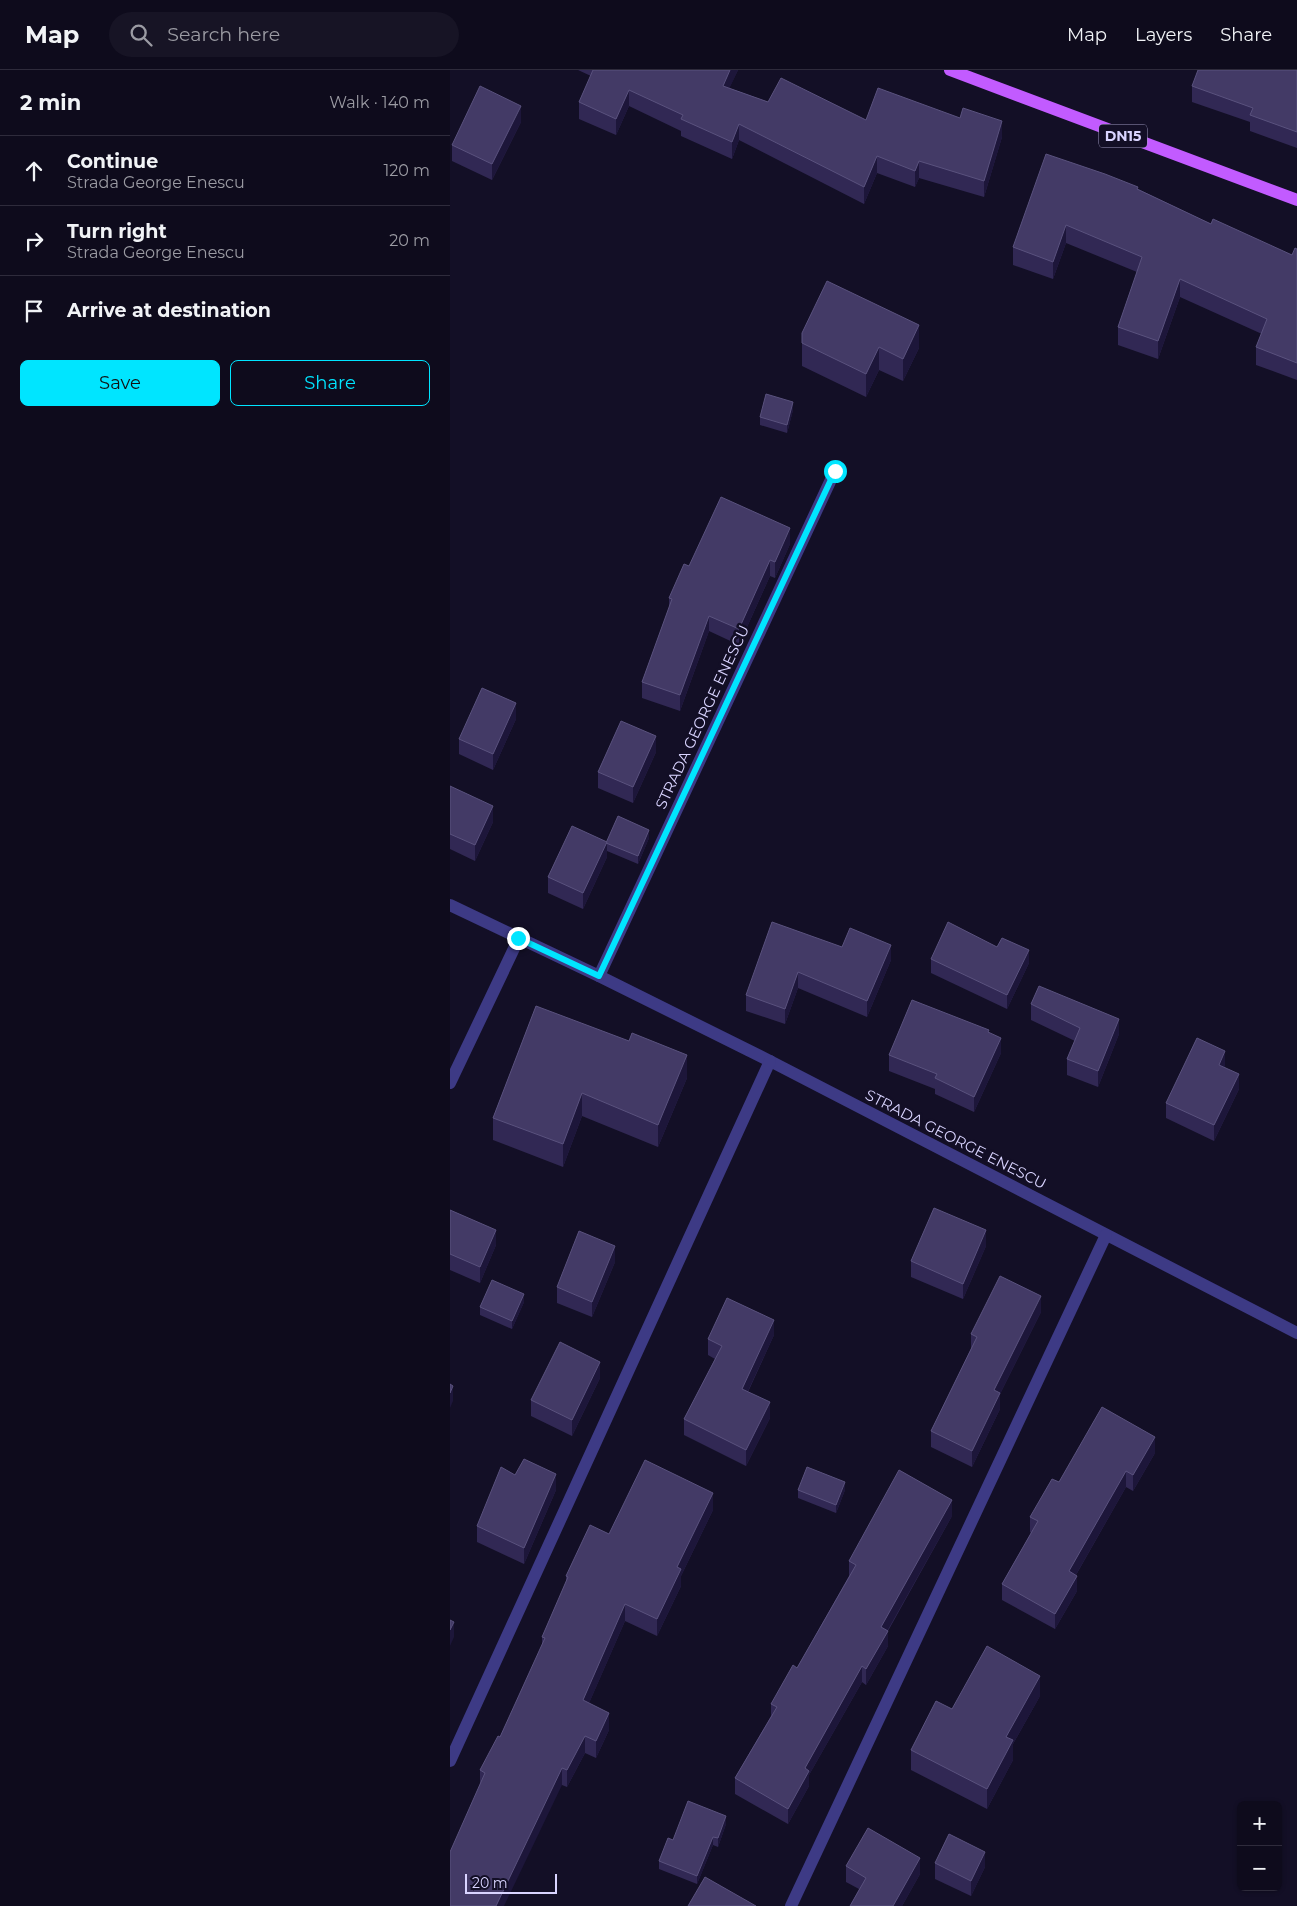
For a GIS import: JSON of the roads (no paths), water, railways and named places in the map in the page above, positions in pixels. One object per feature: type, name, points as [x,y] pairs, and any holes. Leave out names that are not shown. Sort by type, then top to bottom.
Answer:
[{"type":"main road","name":"DN15","points":[[950,70],[1297,200]]},
{"type":"street","name":"STRADA GEORGE ENESCU","points":[[599,976],[835,471]]},
{"type":"street","name":"STRADA GEORGE ENESCU","points":[[450,905],[770,1061],[1297,1333]]},
{"type":"street","points":[[450,1083],[518,938]]},
{"type":"street","points":[[450,1761],[770,1061]]},
{"type":"street","points":[[791,1906],[1106,1235]]}]
